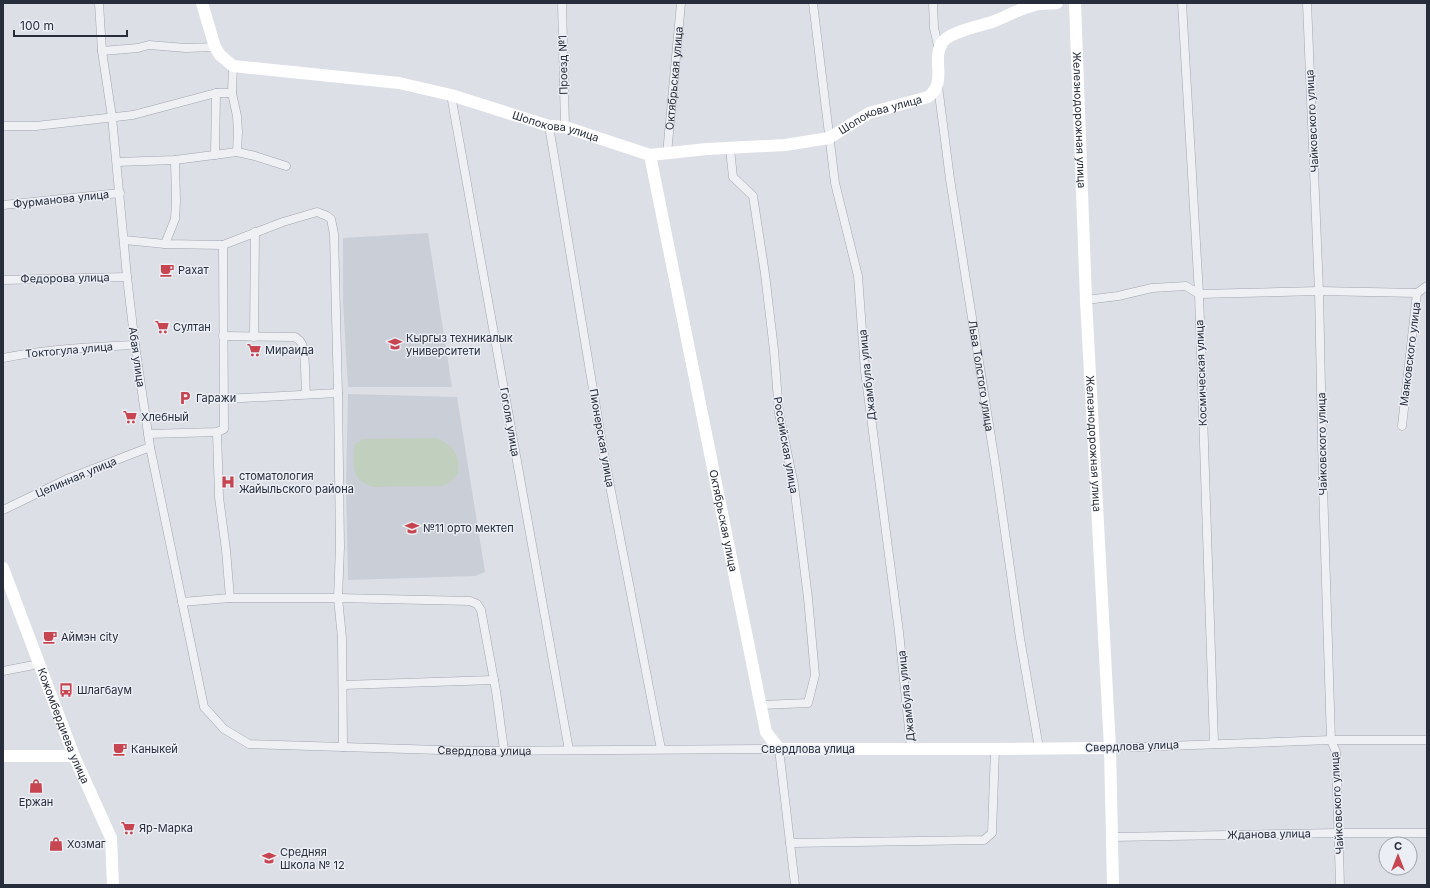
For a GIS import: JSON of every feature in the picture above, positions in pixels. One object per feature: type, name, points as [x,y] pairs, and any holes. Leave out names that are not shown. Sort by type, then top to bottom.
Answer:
[{"type":"street","name":"Абая улица","points":[[100,3],[102,51],[112,117],[127,277],[148,434],[204,707]]},
{"type":"street","points":[[202,3],[215,47],[220,55],[233,66],[232,93],[237,116],[237,152]]},
{"type":"street","name":"Проезд №1","points":[[562,3],[565,127]]},
{"type":"street","name":"Октябрьская улица","points":[[667,154],[681,3]]},
{"type":"street","name":"Джамбула улица","points":[[813,3],[835,183],[858,276],[865,371],[899,632],[911,748]]},
{"type":"street","name":"Льва Толстого улица","points":[[933,3],[934,28],[939,50],[938,86],[950,179],[996,469],[1020,638],[1039,748]]},
{"type":"street","points":[[939,50],[942,42],[949,36],[1035,5],[1057,3]]},
{"type":"street","name":"Железнодорожная улица","points":[[1075,3],[1086,300],[1110,748],[1113,885]]},
{"type":"street","name":"Космическая улица","points":[[1182,3],[1199,294],[1214,743]]},
{"type":"street","name":"Чайковского улица","points":[[1307,3],[1320,291],[1323,486],[1331,740],[1336,752],[1340,885]]},
{"type":"street","points":[[102,51],[138,48],[149,45],[186,48],[215,47]]},
{"type":"street","name":"Шопокова улица","points":[[233,66],[400,83],[450,95],[549,126],[565,127],[650,155],[707,149],[785,145],[829,138],[869,113],[928,97],[938,86]]},
{"type":"street","points":[[3,126],[36,126],[132,115],[216,93],[232,93]]},
{"type":"street","points":[[215,155],[216,93]]},
{"type":"street","name":"Гоголя улица","points":[[450,95],[570,750]]},
{"type":"street","name":"Пионерская улица","points":[[549,126],[604,455],[662,749]]},
{"type":"street","name":"Российская улица","points":[[730,149],[733,177],[753,196],[770,320],[779,413],[794,485],[808,598],[815,674],[808,703],[760,705]]},
{"type":"street","points":[[116,162],[175,160],[237,152],[286,166]]},
{"type":"street","name":"Октябрьская улица","points":[[650,155],[760,705],[766,732],[779,749]]},
{"type":"street","points":[[165,244],[175,219],[175,160]]},
{"type":"street","name":"Фурманова улица","points":[[3,205],[120,193]]},
{"type":"street","points":[[124,240],[165,244],[222,245],[283,222],[317,212],[322,213],[331,219],[334,234],[338,393],[340,547],[338,598],[342,638],[343,747]]},
{"type":"street","points":[[254,337],[255,232]]},
{"type":"street","points":[[148,434],[217,432],[224,430],[225,428],[222,336],[222,245]]},
{"type":"street","name":"Федорова улица","points":[[3,280],[127,277]]},
{"type":"street","points":[[1086,300],[1118,296],[1152,288],[1186,286],[1199,294],[1320,291],[1417,293]]},
{"type":"street","name":"Маяковского улица","points":[[1402,426],[1417,293],[1427,286]]},
{"type":"street","points":[[222,336],[295,337],[299,339],[302,343],[303,350],[306,394]]},
{"type":"street","name":"Токтогула улица","points":[[3,358],[26,353],[76,348],[135,345]]},
{"type":"street","points":[[224,399],[338,393]]},
{"type":"street","points":[[217,432],[219,497],[226,550],[230,598]]},
{"type":"street","name":"Целинная улица","points":[[3,510],[67,479],[150,447]]},
{"type":"street","name":"Кожомбердиева улица","points":[[3,568],[74,756],[111,838],[113,885]]},
{"type":"street","points":[[182,602],[230,598],[338,598],[474,602],[481,610],[494,680],[504,750]]},
{"type":"street","points":[[3,671],[39,664]]},
{"type":"street","points":[[343,685],[494,680]]},
{"type":"street","name":"Свердлова улица","points":[[204,707],[224,729],[249,744],[343,747],[504,750],[995,749],[1110,748],[1214,743],[1331,740],[1427,740]]},
{"type":"street","points":[[779,749],[795,885]]},
{"type":"street","points":[[790,844],[984,840],[992,833],[995,749]]},
{"type":"street","points":[[3,756],[74,756]]},
{"type":"street","name":"Жданова улица","points":[[1112,837],[1427,833]]},
{"type":"shaded area","name":"Кыргыз техникалык университети","points":[[428,233],[452,387],[348,387],[343,302],[343,238]]},
{"type":"shaded area","name":"№11 орто мектеп","points":[[348,394],[457,397],[485,572],[475,576],[348,580],[346,485]]},
{"type":"green space","points":[[437,438],[448,444],[457,456],[458,474],[449,483],[442,486],[373,487],[360,480],[357,476],[354,465],[354,445],[362,439]]},
{"type":"place","name":"Рахат","points":[[167,270]]},
{"type":"place","name":"Султан","points":[[162,327]]},
{"type":"place","name":"Кыргыз техникалык университети","points":[[395,344]]},
{"type":"place","name":"Мираида","points":[[254,350]]},
{"type":"place","name":"Гаражи","points":[[185,398]]},
{"type":"place","name":"Хлебный","points":[[130,417]]},
{"type":"place","name":"стоматология Жайыльского района","points":[[228,482]]},
{"type":"place","name":"№11 орто мектеп","points":[[412,528]]},
{"type":"place","name":"Аймэн city","points":[[50,637]]},
{"type":"place","name":"Шлагбаум","points":[[66,690]]},
{"type":"place","name":"Каныкей","points":[[120,749]]},
{"type":"place","name":"Ержан","points":[[36,786]]},
{"type":"place","name":"Яр-Марка","points":[[128,828]]},
{"type":"place","name":"Хозмаг","points":[[56,844]]},
{"type":"place","name":"Средняя Школа № 12","points":[[269,858]]}]
